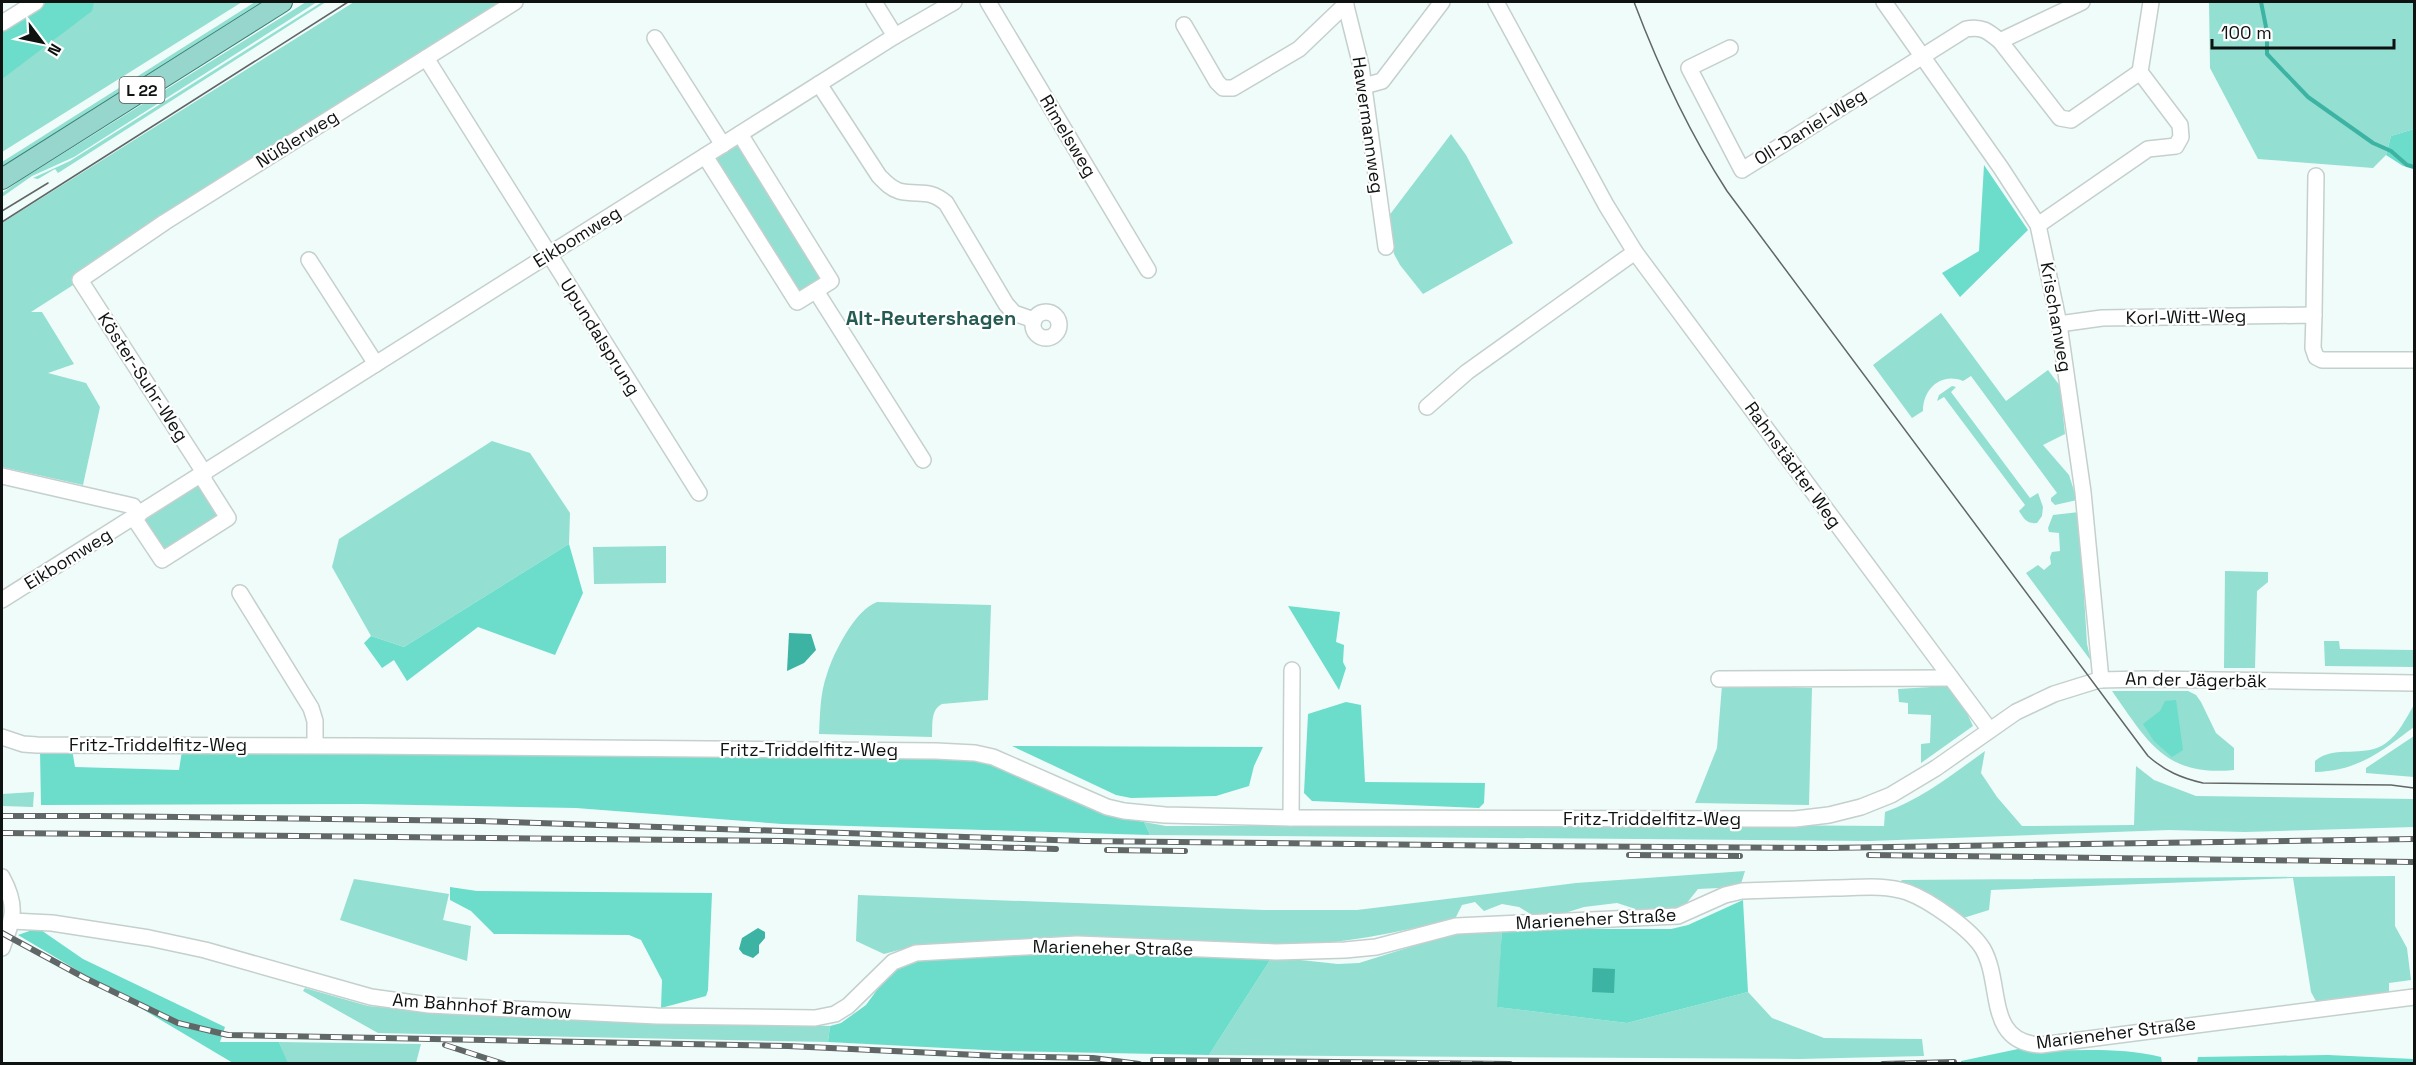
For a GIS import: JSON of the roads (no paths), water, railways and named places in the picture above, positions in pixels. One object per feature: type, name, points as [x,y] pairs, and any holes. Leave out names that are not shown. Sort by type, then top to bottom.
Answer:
[{"type":"main road","name":"L 22","points":[[2,179],[282,2]]},
{"type":"street","points":[[2,24],[20,6],[36,2]]},
{"type":"street","name":"Nüßlerweg","points":[[80,280],[165,222],[515,2]]},
{"type":"street","points":[[874,2],[895,36]]},
{"type":"street","name":"Eikbomweg","points":[[2,600],[203,476],[895,36],[954,2]]},
{"type":"street","name":"Rimelsweg","points":[[988,2],[1148,270]]},
{"type":"street","points":[[1364,86],[1382,81],[1442,2]]},
{"type":"street","name":"Rahnstädter Weg","points":[[1496,2],[1606,205],[1635,252],[1989,729]]},
{"type":"street","name":"Krischanweg","points":[[1884,2],[2001,168],[2038,225],[2059,324],[2083,492],[2100,680]]},
{"type":"street","points":[[2082,2],[2000,41],[2060,118],[2071,120],[2140,72]]},
{"type":"street","points":[[2038,225],[2148,149],[2176,146],[2181,137],[2180,125],[2140,72],[2151,2]]},
{"type":"street","name":"Hawermannweg","points":[[1345,3],[1364,86],[1386,247]]},
{"type":"street","name":"Hawermannweg","points":[[1184,25],[1217,82],[1223,88],[1233,88],[1299,49],[1345,3]]},
{"type":"street","name":"Oll-Daniel-Weg","points":[[1730,48],[1689,68],[1742,170],[1966,29],[1976,27],[1987,30],[2000,41]]},
{"type":"street","points":[[655,38],[723,145]]},
{"type":"street","name":"Upundalsprung","points":[[426,58],[699,493]]},
{"type":"street","points":[[819,84],[879,176],[889,186],[899,191],[928,192],[946,203],[1006,304],[1014,313],[1034,320]]},
{"type":"street","points":[[705,156],[798,302],[816,291],[831,281],[740,134]]},
{"type":"street","points":[[2316,176],[2313,348],[2316,357],[2322,360],[2415,360]]},
{"type":"street","points":[[1427,407],[1467,372],[1635,252]]},
{"type":"street","points":[[309,260],[376,364]]},
{"type":"street","name":"Köster-Suhr-Weg","points":[[80,280],[203,476]]},
{"type":"street","points":[[816,291],[923,459]]},
{"type":"street","name":"Korl-Witt-Weg","points":[[2059,324],[2102,318],[2314,315]]},
{"type":"street","points":[[2,476],[133,506],[136,517],[162,560],[228,518],[203,476]]},
{"type":"street","points":[[240,592],[311,708],[315,721],[315,746]]},
{"type":"street","points":[[1291,818],[1292,670]]},
{"type":"street","points":[[1719,679],[1951,678]]},
{"type":"street","name":"An der Jägerbäk","points":[[1989,729],[2035,702],[2100,680],[2415,683]]},
{"type":"street","name":"Fritz-Triddelfitz-Weg","points":[[2,737],[37,746],[641,747],[975,753],[1013,764],[1092,801],[1124,811],[1165,815],[1291,818],[1748,820],[1795,819],[1829,815],[1861,807],[1917,781],[1989,729]]},
{"type":"street","points":[[2,877],[13,904],[12,921],[2,948]]},
{"type":"street","name":"Marieneher Straße","points":[[876,979],[892,962],[916,953],[1077,944],[1276,952],[1345,950],[1376,947],[1456,926],[1678,916],[1742,891],[1883,887],[1906,892],[1923,900],[1966,931],[1983,949],[2001,1021],[2017,1039],[2029,1044],[2042,1045],[2415,997]]},
{"type":"street","name":"Am Bahnhof Bramow","points":[[12,921],[52,923],[149,938],[214,952],[371,997],[429,1005],[657,1016],[814,1018],[835,1014],[848,1006],[876,979]]},
{"type":"waterway","points":[[2261,2],[2267,32],[2267,54],[2308,97],[2373,143],[2391,151],[2407,165],[2414,167]]},
{"type":"tram line","points":[[2,222],[348,2]]},
{"type":"tram line","points":[[1634,2],[1675,99],[1727,191],[2148,756],[2174,773],[2203,783],[2391,785],[2414,788]]},
{"type":"tram line","points":[[2,211],[48,183]]},
{"type":"railway","points":[[2,816],[479,821],[1084,841],[1529,846],[1827,848],[2414,839]]},
{"type":"railway","points":[[2,833],[783,841],[1056,849]]},
{"type":"railway","points":[[1107,850],[1185,851]]},
{"type":"railway","points":[[1629,855],[1740,856]]},
{"type":"railway","points":[[1869,855],[2414,862]]},
{"type":"railway","points":[[2,933],[85,978],[178,1023],[228,1035],[788,1046],[1093,1058],[1139,1064]]},
{"type":"railway","points":[[445,1045],[504,1064]]},
{"type":"railway","points":[[1153,1060],[1510,1064]]},
{"type":"railway","points":[[1883,1064],[1954,1062]]},
{"type":"district","name":"Alt-Reutershagen","points":[[931,318]]}]
